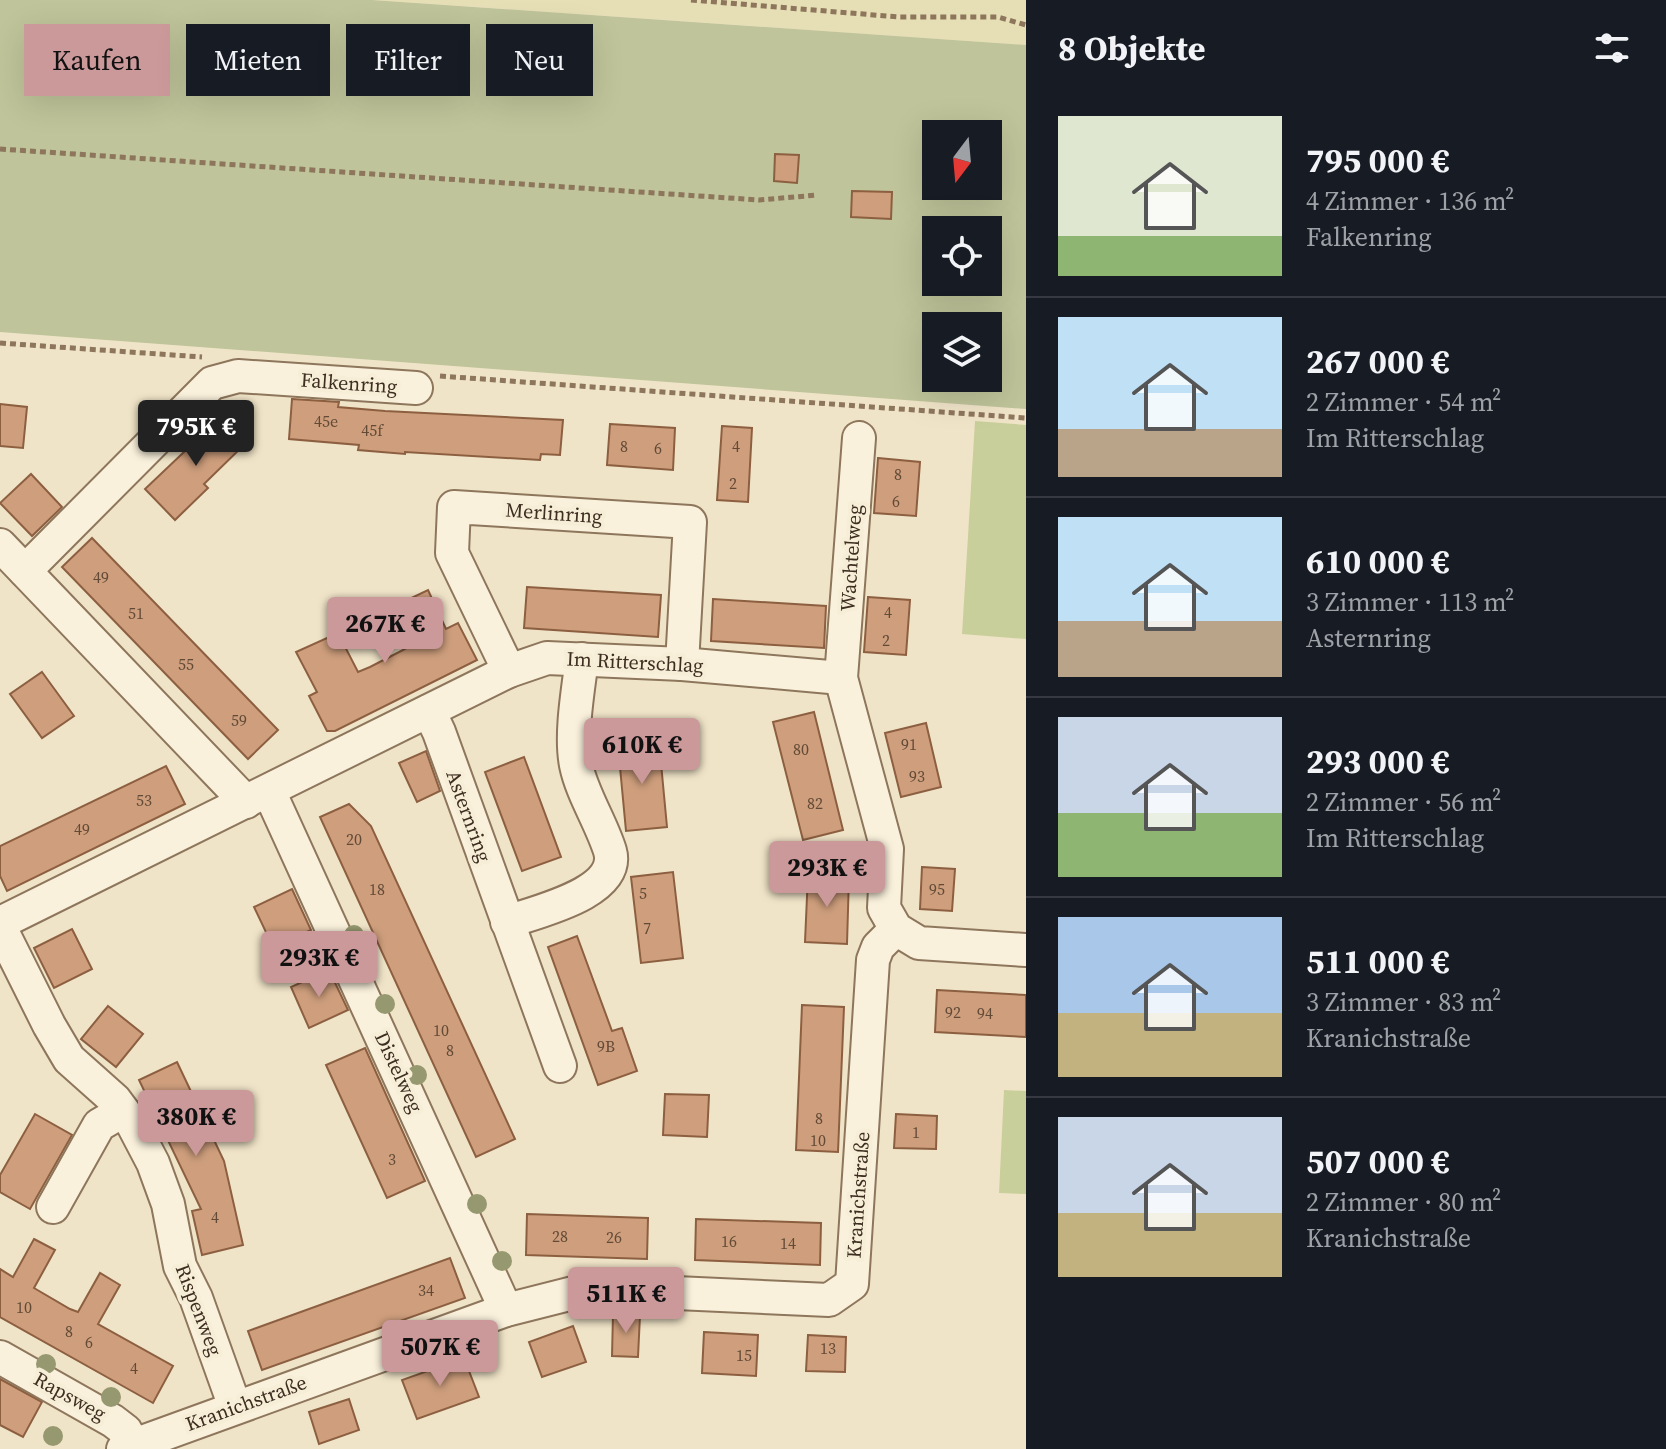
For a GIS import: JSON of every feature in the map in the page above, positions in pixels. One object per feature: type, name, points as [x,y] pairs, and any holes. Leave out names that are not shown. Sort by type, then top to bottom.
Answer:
[{"type":"street","name":"Falkenring","points":[[25,571],[212,383],[238,376],[422,382]]},
{"type":"street","name":"Wachtelweg","points":[[841,678],[859,438]]},
{"type":"street","name":"Merlinring","points":[[509,671],[452,553],[454,507],[690,522],[682,664]]},
{"type":"street","points":[[0,545],[258,797]]},
{"type":"street","name":"Im Ritterschlag","points":[[0,925],[509,671],[547,658],[682,664],[841,678]]},
{"type":"street","points":[[507,922],[571,900],[598,884],[608,874],[611,856],[576,766],[574,749],[582,659]]},
{"type":"street","points":[[841,678],[887,849],[884,908],[896,929],[919,943],[1026,950]]},
{"type":"street","name":"Asternring","points":[[429,711],[560,1066]]},
{"type":"street","name":"Distelweg","points":[[258,797],[506,1310]]},
{"type":"street","name":"Rispenweg","points":[[0,925],[69,1059],[115,1100],[148,1153],[162,1184],[180,1266],[196,1298],[235,1407]]},
{"type":"street","name":"Kranichstraße","points":[[127,1447],[506,1310],[589,1289],[829,1300],[852,1284],[873,960],[878,947],[896,929]]},
{"type":"street","points":[[53,1207],[99,1125],[123,1111]]},
{"type":"street","name":"Rapsweg","points":[[0,1357],[113,1421],[126,1431],[127,1447]]},
{"type":"path","points":[[691,0],[899,17],[998,17],[1026,25]]},
{"type":"path","points":[[0,149],[759,200],[818,195]]},
{"type":"path","points":[[422,382],[1026,418]]},
{"type":"shaded area","points":[[372,0],[1026,0],[1026,45],[448,5]]},
{"type":"green space","points":[[0,0],[372,0],[1026,45],[1026,409],[0,332]]},
{"type":"green space","points":[[975,421],[1026,425],[1026,639],[962,634]]},
{"type":"green space","points":[[1004,1090],[1026,1091],[1026,1194],[999,1193]]},
{"type":"building","points":[[775,154],[799,155],[797,183],[774,181]]},
{"type":"building","points":[[852,191],[892,192],[891,219],[851,217]]},
{"type":"building","points":[[292,399],[339,402],[338,407],[385,411],[563,420],[560,455],[541,454],[540,460],[405,454],[358,450],[359,445],[289,439]]},
{"type":"building","points":[[0,404],[27,407],[23,448],[0,446]]},
{"type":"building","points":[[223,415],[248,441],[204,484],[208,488],[175,520],[145,489]]},
{"type":"building","points":[[610,424],[675,428],[673,470],[607,465]]},
{"type":"building","points":[[722,426],[752,428],[748,502],[717,500]]},
{"type":"building","points":[[878,458],[920,462],[916,516],[874,513]]},
{"type":"building","points":[[31,474],[62,507],[32,536],[0,503]]},
{"type":"building","points":[[92,538],[278,730],[248,759],[62,567]]},
{"type":"building","points":[[527,587],[661,595],[658,637],[524,628]]},
{"type":"building","points":[[428,590],[446,629],[458,623],[477,660],[335,731],[327,731],[309,696],[317,692],[296,652],[338,633],[358,672],[370,667],[405,649],[386,610]]},
{"type":"building","points":[[868,597],[910,600],[906,655],[864,652]]},
{"type":"building","points":[[713,599],[826,606],[824,648],[711,641]]},
{"type":"building","points":[[42,672],[74,716],[42,738],[10,694]]},
{"type":"building","points":[[814,712],[843,830],[803,840],[773,722]]},
{"type":"building","points":[[926,723],[941,787],[901,797],[885,733]]},
{"type":"building","points":[[659,742],[667,827],[626,831],[618,746]]},
{"type":"building","points":[[426,751],[440,791],[417,802],[399,763]]},
{"type":"building","points":[[524,757],[561,857],[522,871],[485,772]]},
{"type":"building","points":[[166,766],[185,804],[7,891],[0,876],[0,846]]},
{"type":"building","points":[[349,804],[371,826],[515,1139],[476,1157],[320,817]]},
{"type":"building","points":[[922,867],[955,869],[952,911],[920,909]]},
{"type":"building","points":[[673,872],[683,958],[641,963],[631,877]]},
{"type":"building","points":[[808,874],[849,876],[847,944],[805,942]]},
{"type":"building","points":[[292,889],[311,930],[273,947],[254,907]]},
{"type":"building","points":[[72,929],[92,969],[54,988],[34,948]]},
{"type":"building","points":[[577,936],[612,1031],[622,1028],[637,1071],[598,1085],[548,947]]},
{"type":"building","points":[[329,970],[348,1010],[309,1028],[291,987]]},
{"type":"building","points":[[937,990],[1026,995],[1026,1037],[935,1032]]},
{"type":"building","points":[[802,1005],[844,1007],[838,1152],[796,1150]]},
{"type":"building","points":[[108,1006],[143,1034],[116,1067],[81,1039]]},
{"type":"building","points":[[365,1048],[425,1181],[387,1198],[326,1065]]},
{"type":"building","points":[[177,1062],[224,1161],[243,1245],[202,1255],[192,1211],[201,1209],[139,1080]]},
{"type":"building","points":[[665,1094],[709,1095],[707,1137],[663,1135]]},
{"type":"building","points":[[35,1114],[72,1135],[30,1209],[0,1192],[0,1175]]},
{"type":"building","points":[[896,1114],[937,1116],[936,1149],[894,1148]]},
{"type":"building","points":[[527,1214],[648,1218],[647,1259],[526,1255]]},
{"type":"building","points":[[696,1219],[821,1223],[820,1265],[695,1260]]},
{"type":"building","points":[[34,1239],[55,1250],[34,1288],[70,1309],[78,1312],[100,1273],[120,1285],[98,1324],[173,1366],[153,1403],[0,1317],[0,1269],[13,1277]]},
{"type":"building","points":[[450,1258],[465,1298],[262,1370],[248,1331]]},
{"type":"building","points":[[613,1314],[640,1315],[638,1357],[612,1356]]},
{"type":"building","points":[[573,1326],[586,1362],[542,1377],[529,1342]]},
{"type":"building","points":[[704,1332],[758,1335],[756,1376],[702,1373]]},
{"type":"building","points":[[808,1335],[846,1337],[845,1372],[806,1371]]},
{"type":"building","points":[[464,1358],[479,1397],[417,1419],[402,1380]]},
{"type":"building","points":[[0,1379],[42,1402],[23,1437],[0,1425]]},
{"type":"building","points":[[349,1399],[359,1430],[319,1444],[309,1412]]}]
